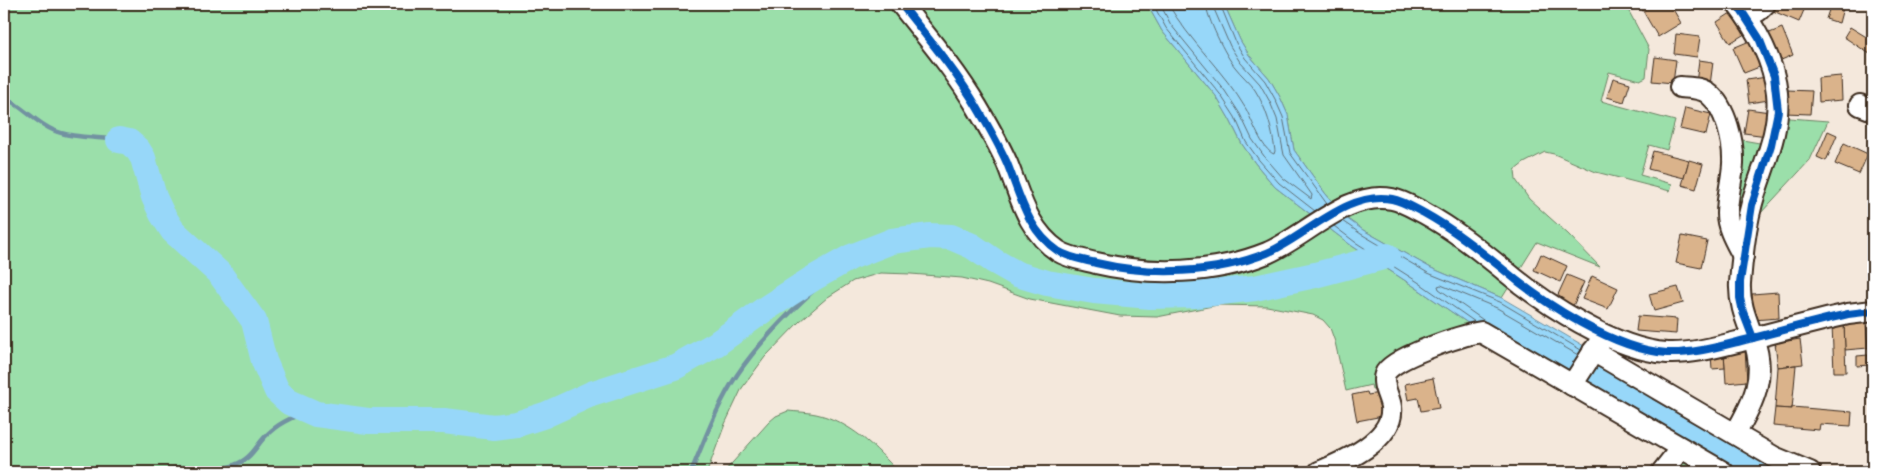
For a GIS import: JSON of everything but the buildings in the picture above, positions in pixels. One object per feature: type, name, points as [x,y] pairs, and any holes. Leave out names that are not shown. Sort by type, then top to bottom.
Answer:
[{"type":"street","points":[[901,4],[975,104],[1006,162],[1019,198],[1032,225],[1046,242],[1060,252],[1080,260],[1140,270],[1186,271],[1216,267],[1266,253],[1355,202],[1370,199],[1392,199],[1414,208],[1467,240],[1528,290],[1555,308],[1604,334],[1651,351],[1666,353],[1696,351],[1848,314],[1873,311]]},
{"type":"street","points":[[1742,11],[1758,11],[1765,4]]},
{"type":"street","points":[[1735,434],[1750,410],[1756,393],[1758,360],[1740,298],[1743,256],[1752,205],[1776,128],[1778,111],[1774,76],[1759,38],[1742,11]]},
{"type":"street","points":[[1680,87],[1699,89],[1708,93],[1716,102],[1727,124],[1734,151],[1727,215],[1743,256]]},
{"type":"street","points":[[1319,472],[1364,449],[1383,433],[1392,412],[1384,381],[1385,373],[1391,366],[1430,348],[1481,332],[1574,381],[1723,472]]},
{"type":"street","points":[[1574,381],[1604,334]]},
{"type":"street","points":[[1591,355],[1774,457],[1810,472]]},
{"type":"street","points":[[1662,472],[1681,448]]},
{"type":"green space","points":[[4,4],[1147,4],[1162,31],[1216,96],[1242,144],[1275,187],[1352,246],[1481,332],[1408,358],[1385,386],[1372,389],[1371,385],[1346,391],[1330,328],[1323,320],[1313,315],[1267,306],[1218,305],[1157,317],[1120,316],[1030,299],[988,284],[962,278],[881,273],[853,281],[828,297],[800,321],[765,357],[742,388],[725,424],[707,472],[4,472]]},
{"type":"green space","points":[[1224,4],[1625,4],[1649,49],[1646,77],[1640,80],[1609,72],[1601,101],[1675,121],[1667,150],[1649,145],[1640,175],[1672,184],[1670,191],[1596,172],[1545,152],[1524,163],[1515,170],[1516,180],[1529,199],[1568,234],[1600,267],[1537,242],[1502,298],[1431,268],[1363,230],[1346,218],[1294,150],[1288,115],[1280,97],[1269,78],[1249,55]]},
{"type":"green space","points":[[1777,117],[1828,121],[1810,160],[1747,228],[1743,256],[1728,201],[1731,138],[1771,145]]},
{"type":"green space","points":[[788,411],[816,414],[851,429],[872,445],[898,472],[724,472],[769,422],[776,416]]},
{"type":"green space","points":[[1681,448],[1723,472],[1662,472]]},
{"type":"water","points":[[1147,4],[1224,4],[1249,55],[1269,78],[1280,97],[1288,115],[1294,150],[1346,218],[1363,230],[1431,268],[1502,298],[1774,457],[1810,472],[1723,472],[1481,332],[1352,246],[1275,187],[1242,144],[1216,96],[1162,31]]},
{"type":"waterway","points":[[4,97],[47,127],[60,133],[119,140]]},
{"type":"waterway","points":[[119,140],[129,142],[138,150],[143,158],[154,197],[173,231],[220,274],[254,321],[264,361],[277,391],[289,402],[316,414],[368,421],[444,421],[494,427],[517,424],[545,415],[591,394],[675,367],[716,344],[765,309],[812,279],[851,257],[892,241],[930,236],[951,237],[972,246],[1017,274],[1047,283],[1094,291],[1150,296],[1195,295],[1255,288],[1315,275],[1387,256]]},
{"type":"waterway","points":[[691,472],[723,398],[748,359],[790,313],[851,257]]},
{"type":"waterway","points":[[163,472],[174,468],[212,470],[240,463],[250,455],[275,427],[309,411]]},
{"type":"cycle path","points":[[901,4],[931,41],[977,107],[1004,156],[1026,211],[1039,233],[1047,243],[1058,251],[1072,257],[1139,270],[1183,271],[1205,269],[1247,260],[1267,253],[1327,217],[1359,201],[1376,198],[1392,199],[1424,213],[1445,226],[1559,310],[1603,334],[1647,350],[1667,353],[1704,350],[1848,314],[1873,311]]},
{"type":"cycle path","points":[[1737,4],[1759,38],[1774,76],[1778,111],[1771,145],[1752,205],[1740,282],[1740,298],[1743,312],[1753,338]]}]
